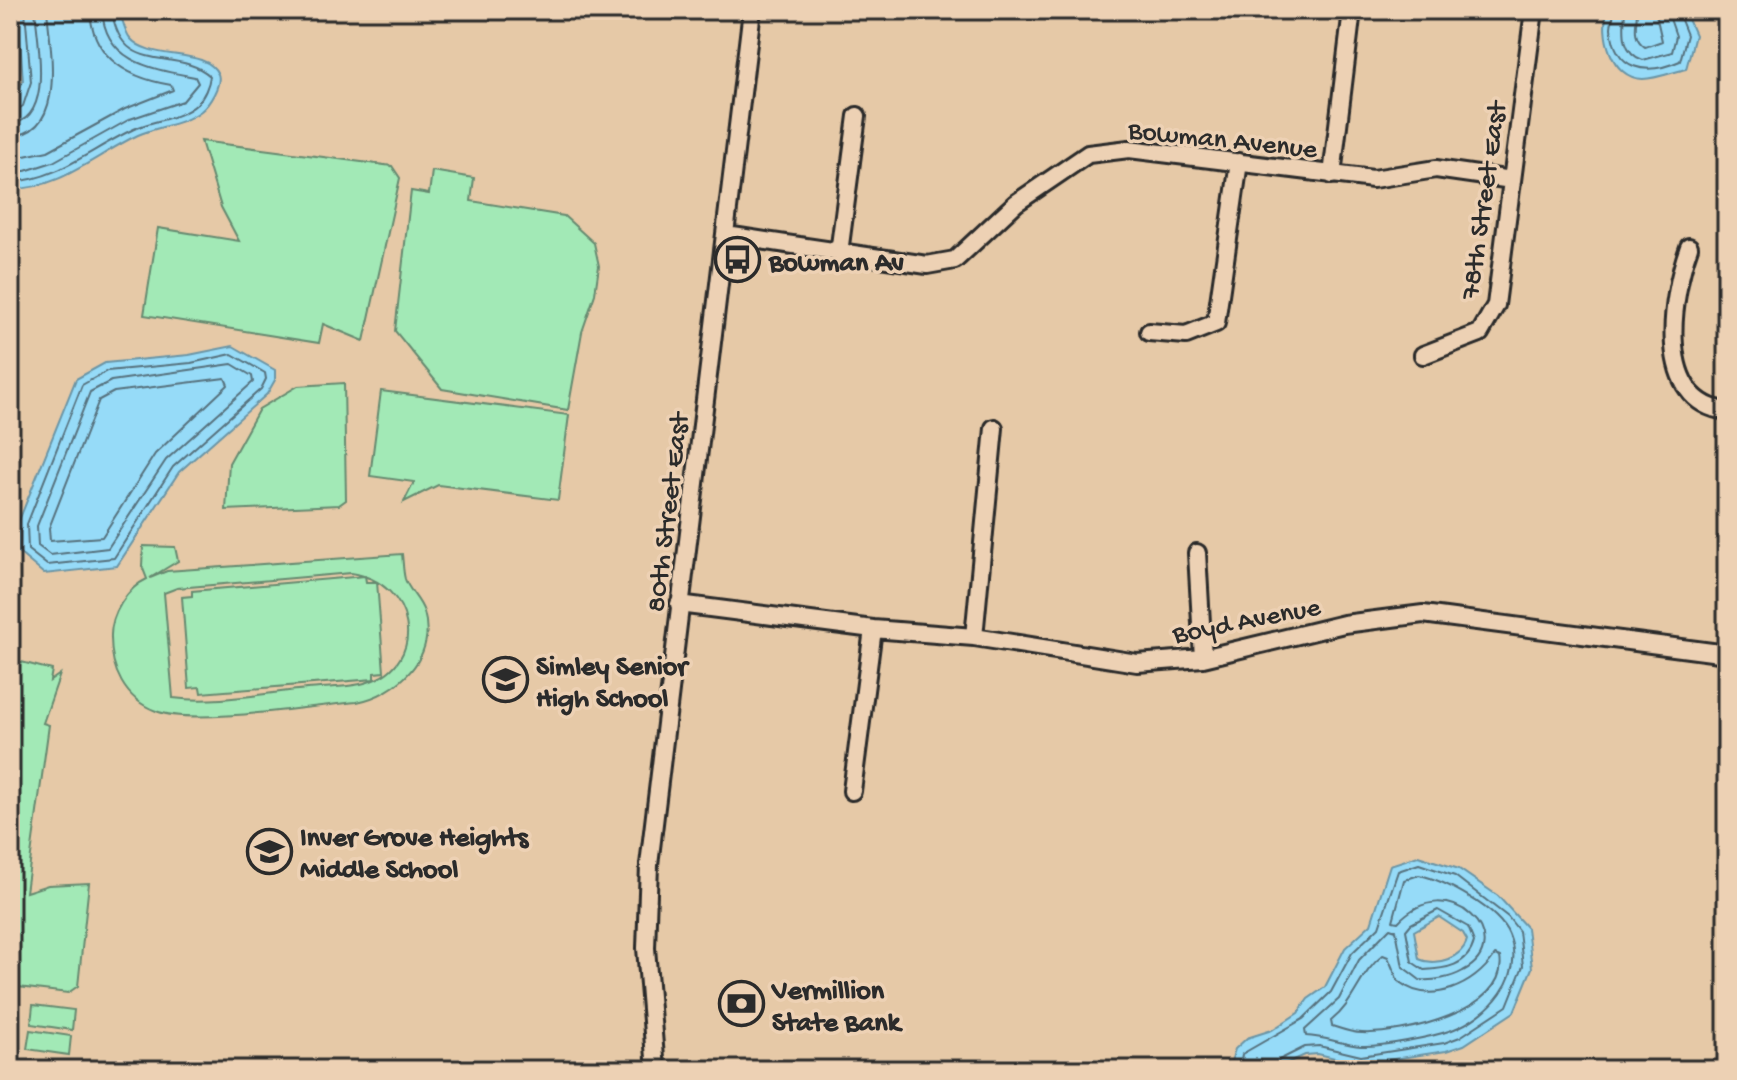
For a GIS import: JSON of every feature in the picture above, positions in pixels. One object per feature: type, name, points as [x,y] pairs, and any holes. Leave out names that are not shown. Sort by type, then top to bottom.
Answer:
[{"type":"street","name":"80th Street East","points":[[656,1070],[646,948],[649,865],[752,10]]},
{"type":"street","points":[[1332,175],[1352,10]]},
{"type":"street","name":"78th Street East","points":[[1423,355],[1480,333],[1496,305],[1534,10]]},
{"type":"street","points":[[839,253],[857,116]]},
{"type":"street","name":"Bowman Avenue","points":[[726,235],[927,265],[955,260],[1016,203],[1088,154],[1129,149],[1373,179],[1436,169],[1512,180]]},
{"type":"street","points":[[1149,332],[1186,335],[1216,323],[1239,162]]},
{"type":"street","points":[[1689,247],[1678,276],[1673,337],[1677,371],[1693,394],[1717,409],[1727,411]]},
{"type":"street","points":[[974,637],[994,428]]},
{"type":"street","points":[[1197,553],[1203,658]]},
{"type":"street","name":"Boyd Avenue","points":[[679,604],[873,629],[974,637],[1137,663],[1203,658],[1344,624],[1423,614],[1727,654]]},
{"type":"street","points":[[852,791],[873,629]]},
{"type":"green space","points":[[201,141],[392,166],[400,178],[364,341],[323,324],[319,343],[144,315],[158,228],[239,241],[221,207]]},
{"type":"green space","points":[[432,171],[474,178],[471,201],[564,216],[594,243],[599,266],[595,294],[582,332],[568,410],[442,389],[395,331],[411,191],[429,194]]},
{"type":"green space","points":[[344,383],[346,500],[339,505],[226,510],[229,463],[259,409],[298,386]]},
{"type":"green space","points":[[381,391],[569,415],[558,500],[438,485],[404,502],[414,482],[370,476]]},
{"type":"green space","points":[[143,546],[175,547],[178,561],[150,578],[167,571],[402,554],[405,579],[424,612],[427,628],[425,644],[411,671],[400,682],[372,698],[357,702],[224,716],[173,715],[156,711],[135,699],[128,691],[117,672],[112,650],[113,620],[127,596],[147,579],[142,566]],"holes":[[[351,573],[373,579],[389,591],[401,606],[406,624],[406,642],[400,658],[387,672],[368,682],[346,686],[223,699],[173,698],[164,593],[177,588]]]},
{"type":"green space","points":[[365,576],[366,582],[377,582],[384,672],[374,673],[374,679],[201,693],[200,687],[189,688],[182,597],[192,596],[192,591]]},
{"type":"green space","points":[[10,659],[52,670],[50,681],[60,674],[43,723],[49,725],[26,892],[48,885],[89,883],[78,986],[68,993],[10,986]]},
{"type":"green space","points":[[33,1005],[74,1010],[72,1030],[31,1024]]},
{"type":"green space","points":[[30,1030],[71,1036],[69,1055],[27,1049]]},
{"type":"water","points":[[18,10],[119,10],[128,35],[139,45],[202,60],[212,66],[219,78],[216,89],[204,108],[194,116],[138,135],[61,178],[28,188],[10,189],[10,109],[23,81]]},
{"type":"water","points":[[1608,10],[1684,10],[1695,35],[1686,69],[1643,79],[1623,71],[1615,63],[1607,42]]},
{"type":"water","points":[[233,346],[275,370],[275,380],[267,394],[179,472],[117,566],[44,574],[19,553],[18,523],[76,379],[105,363],[189,355]]},
{"type":"water","points":[[1418,856],[1459,869],[1498,896],[1527,928],[1532,968],[1514,1012],[1464,1045],[1446,1051],[1361,1064],[1318,1054],[1305,1055],[1272,1070],[1236,1070],[1230,1065],[1235,1049],[1247,1038],[1272,1030],[1298,1013],[1308,999],[1325,987],[1345,948],[1371,924],[1390,865]],"holes":[[[1439,917],[1463,933],[1467,940],[1454,956],[1433,962],[1419,959],[1414,931]]]},
{"type":"place","name":"Bowman Av","points":[[738,260]]},
{"type":"place","name":"Simley Senior High School","points":[[505,680]]},
{"type":"place","name":"Inver Grove Heights Middle School","points":[[269,851]]},
{"type":"place","name":"Vermillion State Bank","points":[[741,1004]]}]
